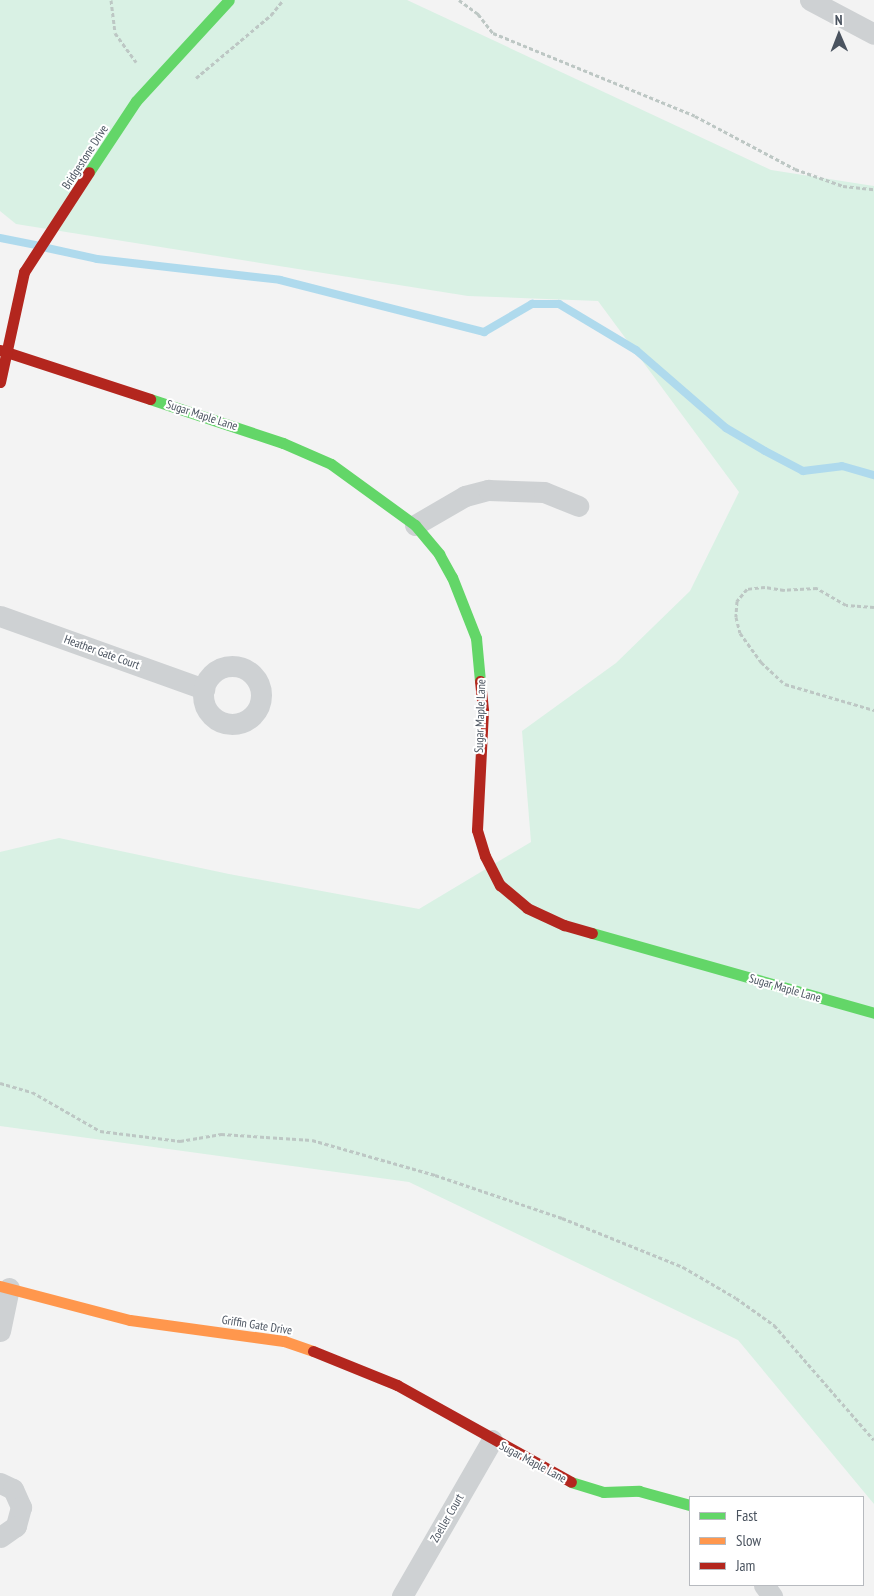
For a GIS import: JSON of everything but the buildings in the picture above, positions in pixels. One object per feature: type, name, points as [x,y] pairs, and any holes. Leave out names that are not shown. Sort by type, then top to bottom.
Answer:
[{"type":"street","name":"Bridgestone Drive","points":[[0,382],[3,351],[24,272],[136,100],[229,0]]},
{"type":"street","points":[[810,0],[874,34]]},
{"type":"street","name":"Sugar Maple Lane","points":[[3,351],[215,418],[291,446],[330,464],[415,525],[439,554],[452,577],[476,638],[482,711],[477,830],[485,856],[500,885],[527,908],[564,926],[874,1013]]},
{"type":"street","points":[[415,525],[465,496],[488,490],[544,492],[578,506]]},
{"type":"street","name":"Heather Gate Court","points":[[0,616],[204,689]]},
{"type":"street","points":[[0,1331],[5,1287]]},
{"type":"street","name":"Griffin Gate Drive","points":[[5,1287],[44,1300],[130,1320],[284,1341],[368,1371],[492,1440]]},
{"type":"street","name":"Sugar Maple Lane","points":[[492,1440],[560,1478],[603,1492],[638,1491],[689,1506]]},
{"type":"street","name":"Zoeller Court","points":[[402,1596],[492,1440]]},
{"type":"street","points":[[0,1483],[13,1490],[21,1507],[16,1526],[0,1537]]},
{"type":"path","points":[[459,0],[478,14],[493,33],[695,116],[795,169],[842,186],[874,189]]},
{"type":"path","points":[[874,607],[846,604],[817,588],[784,590],[765,587],[747,589],[737,600],[736,617],[740,633],[762,662],[785,684],[874,710]]},
{"type":"path","points":[[0,1083],[32,1092],[100,1132],[180,1142],[220,1134],[312,1140],[435,1175],[562,1218],[683,1267],[736,1298],[774,1325],[808,1360],[874,1440]]},
{"type":"green space","points":[[0,0],[407,0],[771,170],[874,186],[874,1504],[738,1340],[409,1182],[0,1126],[0,852],[59,838],[229,874],[419,909],[531,842],[522,731],[616,663],[690,591],[739,492],[598,301],[468,296],[16,224],[0,211]]},
{"type":"waterway","points":[[0,238],[36,245]]},
{"type":"waterway","points":[[47,248],[97,259],[280,280],[484,332],[532,304],[559,304],[636,350],[726,428],[765,451],[803,471],[842,466],[874,475]]},
{"type":"traffic: fast","points":[[89,172],[136,101],[229,0]]},
{"type":"traffic: fast","points":[[150,399],[283,443],[331,464],[415,525],[439,554],[452,577],[476,638],[480,681]]},
{"type":"traffic: fast","points":[[592,933],[874,1013]]},
{"type":"traffic: fast","points":[[571,1482],[603,1492],[639,1491],[689,1505]]},
{"type":"traffic: slow","points":[[0,1286],[130,1320],[284,1341],[313,1351]]},
{"type":"traffic: jam","points":[[0,382],[24,272],[89,172]]},
{"type":"traffic: jam","points":[[0,350],[150,399]]},
{"type":"traffic: jam","points":[[480,681],[483,711],[477,830],[485,856],[500,885],[527,908],[564,925],[592,933]]},
{"type":"traffic: jam","points":[[313,1351],[397,1385],[571,1482]]}]
